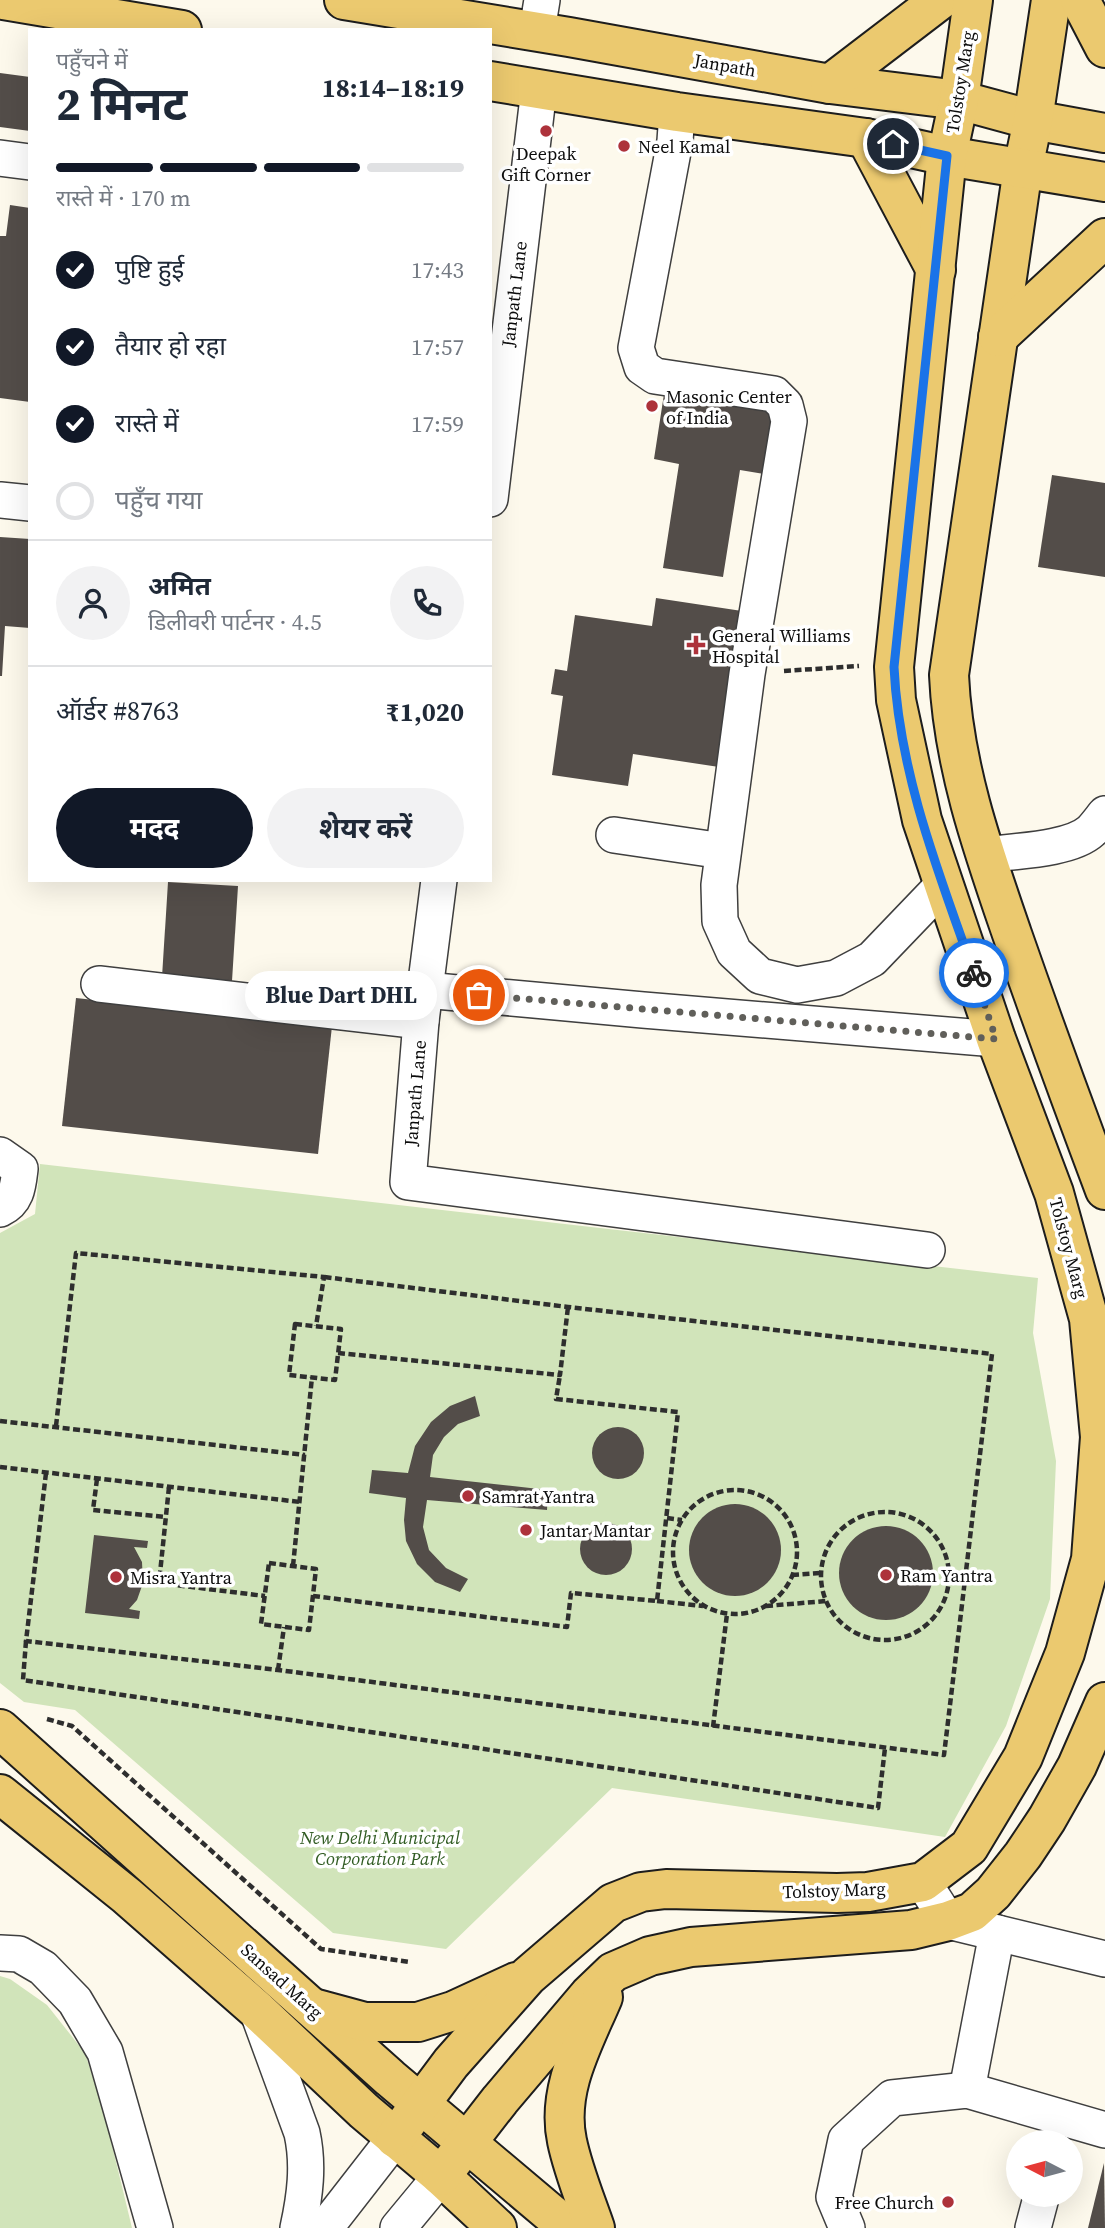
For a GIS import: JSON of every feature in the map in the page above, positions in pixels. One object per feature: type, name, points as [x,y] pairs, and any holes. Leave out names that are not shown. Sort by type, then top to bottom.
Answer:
[{"type":"main road","points":[[3,0],[158,28]]},
{"type":"main road","name":"Janpath","points":[[344,0],[540,16],[830,84],[959,100],[1033,120],[1105,133]]},
{"type":"main road","points":[[830,84],[940,0]]},
{"type":"main road","name":"Tolstoy Marg","points":[[395,2138],[451,2063],[528,1976],[613,1903],[641,1892],[666,1889],[837,1894],[868,1892],[923,1882],[969,1847],[1023,1758],[1065,1653],[1091,1559],[1100,1437],[1089,1319],[1055,1193],[996,1039],[922,820],[896,700],[894,667],[947,156],[959,100],[973,0]]},
{"type":"main road","points":[[1051,0],[1023,168],[949,676],[951,708],[976,829],[1051,1048],[1105,1190]]},
{"type":"main road","points":[[1080,0],[1105,48]]},
{"type":"main road","points":[[492,80],[866,138],[947,156],[1105,182]]},
{"type":"main road","points":[[866,138],[936,270]]},
{"type":"main road","points":[[999,337],[1101,246]]},
{"type":"main road","points":[[441,2176],[500,2100],[589,1995],[613,1972],[650,1956],[691,1947],[911,1930],[972,1912],[993,1893],[1024,1855],[1048,1819],[1077,1766],[1105,1702]]},
{"type":"main road","name":"Sansad Marg","points":[[0,1729],[311,2008],[568,2228]]},
{"type":"main road","points":[[0,1794],[127,1896],[497,2228]]},
{"type":"main road","points":[[595,2228],[567,2141],[566,2096],[573,2066],[613,1972]]},
{"type":"main road","points":[[311,2008],[365,2022],[418,2022],[453,2011],[528,1976]]},
{"type":"street","name":"Janpath Lane","points":[[492,482],[539,89]]},
{"type":"street","points":[[677,111],[675,141],[636,348],[642,367],[655,376],[774,394],[785,405],[789,421],[747,674],[719,885],[720,921],[734,953],[760,976],[797,985],[836,978],[872,958],[943,885]]},
{"type":"street","points":[[0,158],[28,162]]},
{"type":"street","points":[[0,500],[28,503]]},
{"type":"street","points":[[985,855],[1057,845],[1078,839],[1091,831],[1105,814]]},
{"type":"street","points":[[614,835],[723,851]]},
{"type":"street","name":"Janpath Lane","points":[[439,882],[423,1006],[408,1182],[927,1250]]},
{"type":"street","points":[[99,984],[423,1006],[996,1039]]},
{"type":"street","points":[[0,1155],[20,1169],[18,1190],[10,1204],[0,1209]]},
{"type":"street","points":[[923,1882],[948,1921],[1105,1959]]},
{"type":"street","points":[[967,2091],[997,1933]]},
{"type":"street","points":[[0,1953],[19,1954],[43,1968],[75,2001],[105,2052],[155,2228]]},
{"type":"street","points":[[257,2010],[306,2150],[304,2201],[298,2228]]},
{"type":"street","points":[[847,2228],[834,2197],[846,2140],[892,2098],[967,2091],[1059,2130]]},
{"type":"street","points":[[1083,2130],[1105,2130]]},
{"type":"street","points":[[325,2228],[395,2138]]},
{"type":"street","points":[[398,2228],[441,2176]]},
{"type":"street","points":[[1033,2228],[1039,2207]]},
{"type":"path","points":[[747,674],[864,665]]},
{"type":"path","points":[[26,1641],[278,1670],[944,1755],[992,1354],[324,1277],[76,1253],[56,1426]]},
{"type":"path","points":[[316,1326],[324,1277]]},
{"type":"path","points":[[568,1307],[556,1399],[678,1412],[657,1601]]},
{"type":"path","points":[[295,1324],[341,1329],[338,1353],[335,1380],[289,1375],[295,1324]]},
{"type":"path","points":[[338,1353],[560,1375]]},
{"type":"path","points":[[293,1566],[312,1377]]},
{"type":"path","points":[[0,1421],[304,1455]]},
{"type":"path","points":[[0,1467],[300,1502]]},
{"type":"path","points":[[46,1473],[23,1680],[878,1808],[885,1748]]},
{"type":"path","points":[[97,1479],[93,1510],[166,1517]]},
{"type":"path","points":[[169,1487],[159,1583],[265,1596]]},
{"type":"path","points":[[313,1596],[567,1627],[571,1593],[704,1606],[726,1614],[746,1614],[765,1606],[782,1592],[792,1576],[796,1552],[793,1531],[782,1513],[765,1499],[748,1492],[724,1491],[704,1499],[682,1520],[674,1542],[674,1563],[687,1592],[704,1606]]},
{"type":"path","points":[[878,1512],[900,1513],[920,1521],[942,1547],[948,1566],[947,1591],[939,1609],[927,1624],[908,1636],[886,1640],[865,1637],[846,1627],[831,1611],[826,1601],[820,1573],[827,1548],[840,1530],[857,1517],[878,1512]]},
{"type":"path","points":[[667,1518],[682,1520]]},
{"type":"path","points":[[269,1563],[293,1566],[316,1569],[309,1630],[261,1625],[269,1563]]},
{"type":"path","points":[[792,1576],[820,1573]]},
{"type":"path","points":[[765,1606],[826,1601]]},
{"type":"path","points":[[713,1727],[726,1614]]},
{"type":"path","points":[[278,1670],[284,1627]]},
{"type":"path","points":[[37,1716],[72,1726],[321,1949],[410,1962]]},
{"type":"green space","name":"Jantar Mantar","points":[[40,1164],[1038,1278],[1033,1333],[1056,1461],[1050,1599],[1006,1726],[945,1837],[612,1788],[446,1949],[333,1933],[75,1710],[24,1702],[0,1683],[0,1233],[35,1214]]},
{"type":"green space","points":[[0,1976],[10,1979],[47,2005],[85,2053],[104,2112],[132,2228],[0,2228]]},
{"type":"building","points":[[0,73],[28,77],[28,131],[0,127]]},
{"type":"building","points":[[10,205],[28,208],[28,402],[0,398],[0,236],[6,236]]},
{"type":"building","points":[[664,394],[773,411],[764,474],[740,470],[723,577],[663,568],[679,464],[654,459]]},
{"type":"building","points":[[1052,475],[1105,483],[1105,577],[1038,567]]},
{"type":"building","points":[[0,537],[28,539],[28,628],[5,626],[0,676]]},
{"type":"building","points":[[656,598],[742,611],[719,767],[633,754],[628,786],[552,775],[563,696],[551,694],[555,669],[567,671],[575,615],[652,626]]},
{"type":"building","points":[[168,882],[238,886],[232,981],[162,977]]},
{"type":"building","points":[[76,998],[332,1026],[318,1154],[62,1126]]},
{"type":"building","name":"Samrat Yantra","points":[[475,1396],[480,1416],[458,1424],[444,1437],[433,1455],[430,1477],[548,1490],[547,1510],[427,1500],[423,1527],[429,1550],[446,1568],[468,1579],[460,1592],[435,1582],[417,1564],[406,1541],[406,1498],[369,1493],[372,1470],[408,1473],[415,1446],[431,1422],[450,1406]]},
{"type":"building","points":[[618,1427],[637,1434],[644,1453],[637,1472],[618,1479],[599,1472],[592,1453],[599,1434]]},
{"type":"building","points":[[735,1504],[753,1507],[768,1517],[778,1532],[781,1550],[778,1568],[768,1583],[753,1593],[735,1596],[717,1593],[702,1583],[692,1568],[689,1550],[692,1532],[702,1517],[717,1507]]},
{"type":"building","points":[[606,1523],[625,1530],[632,1549],[625,1568],[606,1575],[587,1568],[580,1549],[587,1530]]},
{"type":"building","name":"Ram Yantra","points":[[886,1526],[904,1529],[919,1540],[930,1555],[933,1573],[930,1591],[919,1606],[904,1617],[886,1620],[868,1617],[853,1606],[842,1591],[839,1573],[842,1555],[853,1540],[868,1529]]},
{"type":"building","name":"Misra Yantra","points":[[94,1535],[148,1541],[147,1548],[134,1547],[142,1562],[143,1583],[137,1600],[129,1609],[140,1611],[139,1619],[85,1613]]},
{"type":"building","points":[[1104,2163],[1105,2228],[1088,2228]]},
{"type":"way so far","points":[[479,995],[996,1039],[974,973]]},
{"type":"place","name":"Deepak Gift Corner","points":[[546,131]]},
{"type":"place","name":"Neel Kamal","points":[[624,146]]},
{"type":"place","name":"Masonic Center of India","points":[[652,406]]},
{"type":"place","name":"General Williams Hospital","points":[[696,645]]},
{"type":"place","name":"Blue Dart DHL","points":[[479,995]]},
{"type":"place","name":"Samrat Yantra","points":[[468,1496]]},
{"type":"place","name":"Jantar Mantar","points":[[526,1530]]},
{"type":"place","name":"Ram Yantra","points":[[886,1575]]},
{"type":"place","name":"Misra Yantra","points":[[116,1577]]},
{"type":"place","name":"Free Church","points":[[948,2202]]},
{"type":"route","points":[[893,144],[947,156],[894,667],[896,700],[904,744],[922,820],[974,973]]},
{"type":"park label","name":"New Delhi Municipal Corporation Park","points":[[380,1847]]}]
